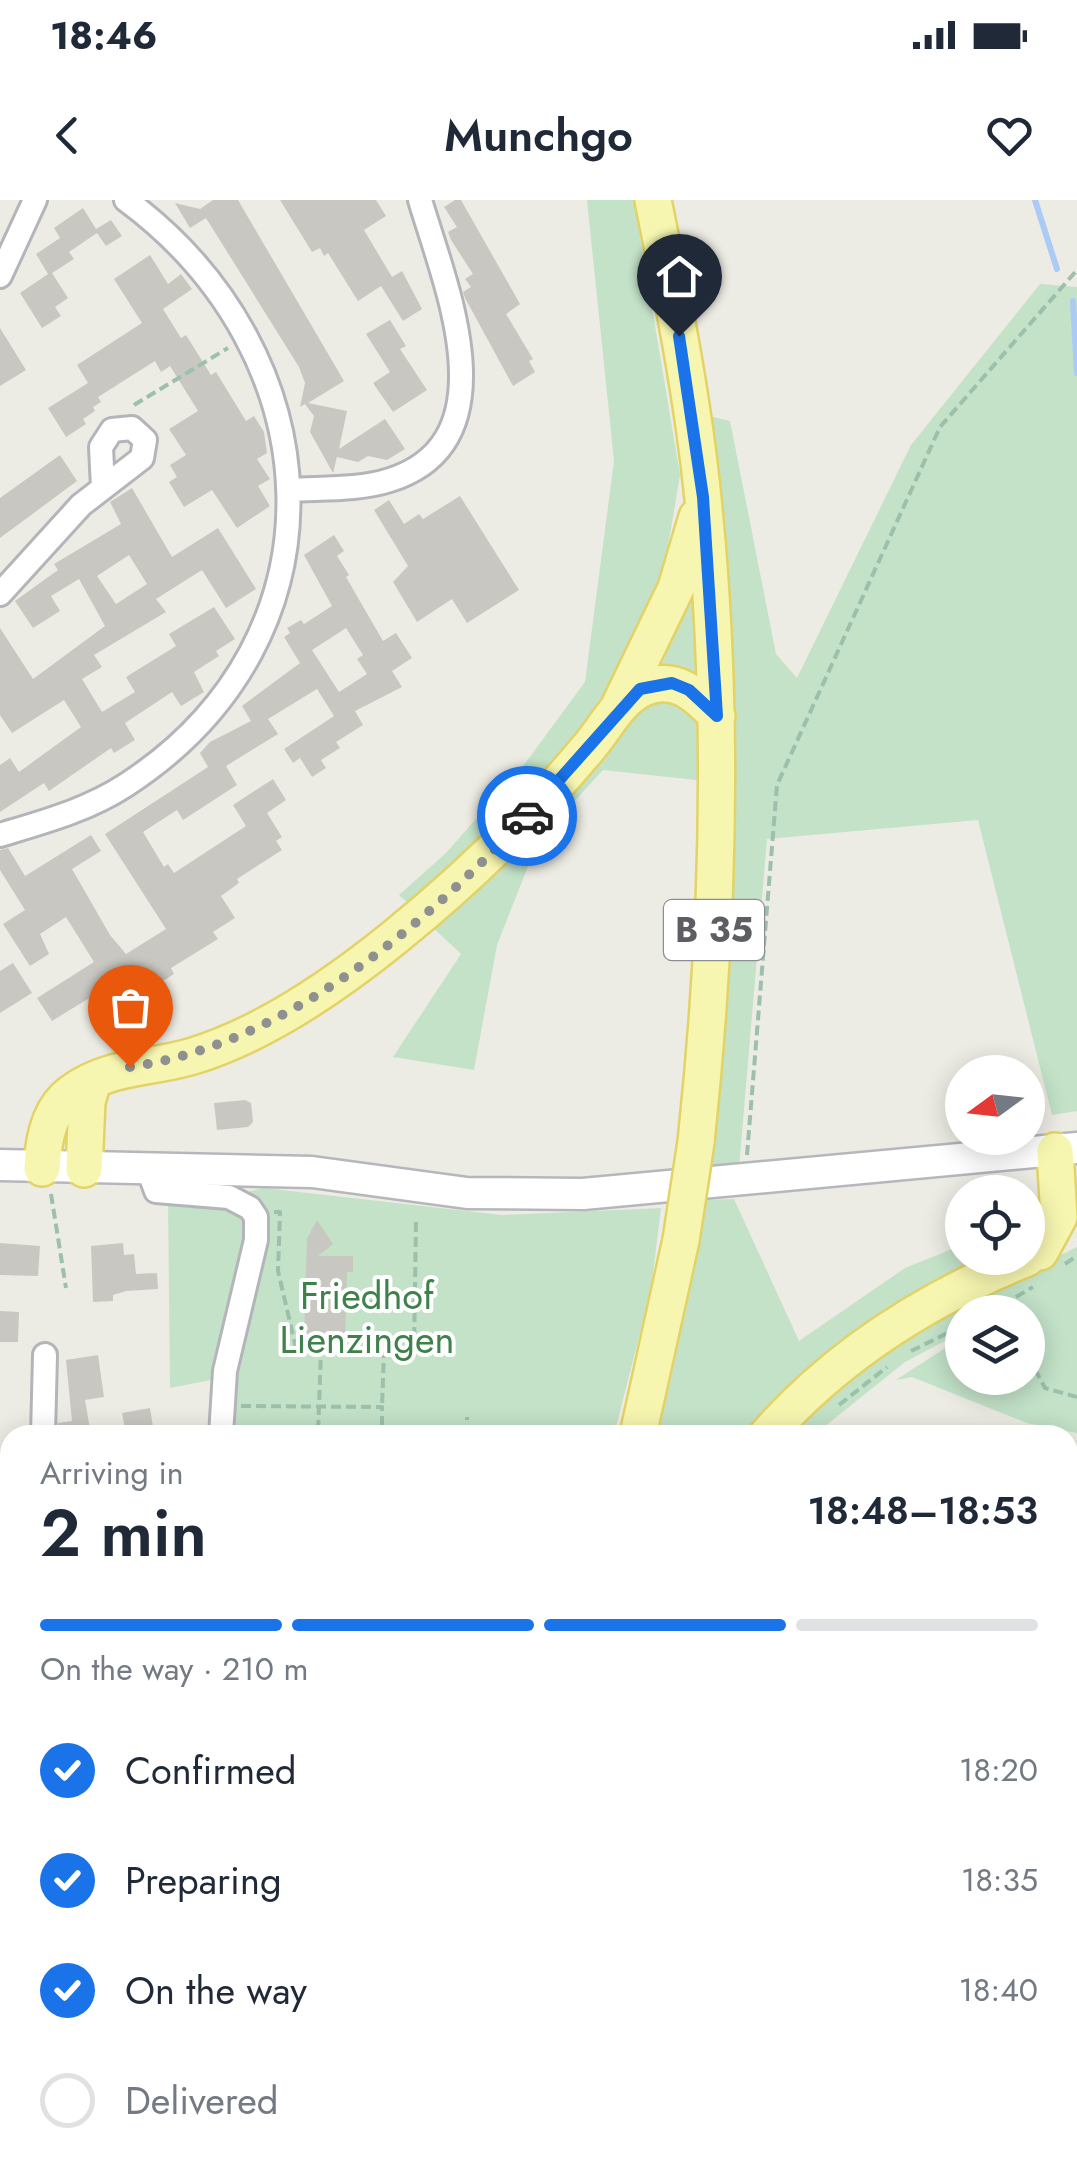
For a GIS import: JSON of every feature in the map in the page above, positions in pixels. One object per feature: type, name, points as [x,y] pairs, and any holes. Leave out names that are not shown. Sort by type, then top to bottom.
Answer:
[{"type":"main road","name":"B 35","points":[[640,1425],[681,1240],[696,1142],[712,971],[717,716],[703,497],[684,364],[653,200]]},
{"type":"main road","points":[[618,708],[676,588],[703,497]]},
{"type":"main road","points":[[58,1168],[93,1081],[130,1067],[215,1048],[334,982],[389,942],[476,867],[570,770],[618,708],[640,689],[672,683],[689,690],[717,716]]},
{"type":"main road","points":[[0,1165],[312,1172],[467,1192],[584,1194],[1066,1150],[1059,1217],[1045,1237]]},
{"type":"main road","points":[[1045,1251],[1077,1234]]},
{"type":"main road","points":[[777,1425],[814,1386],[889,1329],[995,1275]]},
{"type":"street","points":[[0,276],[35,200]]},
{"type":"street","points":[[0,836],[83,808],[123,788],[175,748],[206,718],[244,668],[273,606],[284,565],[290,490],[279,425],[246,338],[202,268],[168,233],[126,200]]},
{"type":"street","points":[[290,490],[376,484],[405,474],[429,456],[456,414],[463,390],[463,361],[420,200]]},
{"type":"street","points":[[0,594],[30,556],[103,488],[129,471],[146,449],[139,433],[122,427],[112,430],[101,448],[103,488]]},
{"type":"street","points":[[148,1169],[156,1191],[230,1197],[250,1208],[256,1218],[256,1240],[228,1354],[221,1425]]},
{"type":"street","points":[[43,1425],[45,1354]]},
{"type":"path","points":[[745,1181],[777,785],[940,427],[1077,270]]},
{"type":"path","points":[[122,427],[130,408],[246,338]]},
{"type":"path","points":[[58,1168],[66,1288]]},
{"type":"path","points":[[250,1208],[280,1212],[278,1271],[296,1348],[414,1352],[416,1222]]},
{"type":"path","points":[[350,1302],[415,1303]]},
{"type":"path","points":[[902,1355],[945,1334]]},
{"type":"path","points":[[318,1425],[321,1349]]},
{"type":"path","points":[[382,1425],[384,1351]]},
{"type":"path","points":[[830,1412],[888,1366]]},
{"type":"path","points":[[1045,1388],[1077,1397]]},
{"type":"path","points":[[222,1406],[382,1408]]},
{"type":"path","points":[[467,1417],[467,1425]]},
{"type":"green space","points":[[587,200],[634,200],[680,475],[662,582],[630,655],[569,745],[413,908],[399,895],[446,853],[526,762],[585,682],[614,461]]},
{"type":"green space","points":[[1040,284],[1077,287],[1077,1111],[1052,1115],[1045,1087],[1045,1055],[1037,1055],[978,820],[767,839],[739,1168],[704,1168],[701,414],[730,421],[776,654],[797,678],[911,445]]},
{"type":"green space","points":[[694,590],[698,677],[662,664]]},
{"type":"green space","points":[[670,696],[700,724],[705,781],[603,770],[538,841],[497,945],[474,1070],[393,1057],[461,954],[430,925],[633,712]]},
{"type":"green space","name":"Friedhof Lienzingen","points":[[264,1188],[502,1215],[661,1208],[651,1290],[617,1425],[229,1425],[231,1376],[170,1388],[168,1198],[214,1199]]},
{"type":"green space","points":[[734,1199],[799,1341],[905,1268],[945,1252],[945,1275],[952,1275],[828,1360],[759,1425],[651,1425],[701,1200]]},
{"type":"green space","points":[[1077,1247],[1077,1425],[1027,1423],[957,1395],[1045,1395],[1045,1295],[977,1295],[1019,1275],[1045,1275],[1045,1262]]},
{"type":"green space","points":[[945,1311],[945,1341],[905,1362],[826,1425],[796,1425],[915,1325]]},
{"type":"green space","points":[[945,1348],[945,1390],[912,1377],[896,1380]]},
{"type":"building","points":[[213,200],[238,200],[344,381],[308,403],[347,411],[339,449],[385,419],[405,449],[387,460],[368,456],[358,462],[337,457],[333,473],[310,432],[314,416],[305,404],[300,407],[305,383],[299,367],[206,218],[190,228],[175,203],[200,209]]},
{"type":"building","points":[[280,200],[376,200],[386,216],[364,230],[392,277],[402,271],[422,309],[403,321],[381,286],[358,301],[328,253],[324,256],[320,248],[312,252]]},
{"type":"building","points":[[461,200],[520,304],[506,314],[533,359],[529,361],[535,372],[513,386],[463,292],[471,287],[465,279],[473,274],[451,240],[448,232],[457,227],[444,207]]},
{"type":"building","points":[[83,208],[96,229],[111,220],[122,236],[106,246],[97,233],[69,252],[74,259],[52,273],[68,298],[55,307],[61,316],[42,328],[20,293],[48,274],[36,254],[60,238],[54,228]]},
{"type":"building","points":[[150,255],[168,284],[181,274],[192,289],[163,309],[181,338],[186,335],[211,375],[216,372],[246,421],[254,416],[264,432],[267,453],[257,459],[270,479],[258,486],[270,506],[237,528],[212,490],[184,507],[169,482],[177,477],[170,465],[186,455],[169,429],[198,411],[170,366],[161,372],[155,361],[98,397],[101,402],[93,407],[95,411],[83,419],[86,424],[66,437],[48,408],[88,383],[77,365],[142,323],[114,279]]},
{"type":"building","points":[[390,320],[406,346],[400,349],[427,390],[393,412],[373,383],[390,372],[366,334]]},
{"type":"building","points":[[0,328],[26,370],[0,386]]},
{"type":"building","points":[[60,455],[77,481],[0,538],[0,498]]},
{"type":"building","points":[[132,488],[172,557],[218,528],[256,589],[226,608],[202,570],[156,599],[166,612],[94,655],[102,667],[82,679],[102,712],[135,692],[126,677],[176,646],[169,634],[214,607],[235,639],[216,651],[219,656],[194,672],[204,692],[181,706],[172,692],[125,723],[135,740],[114,753],[111,748],[49,791],[44,783],[0,812],[0,765],[10,758],[19,772],[81,727],[64,700],[12,733],[0,715],[0,628],[33,679],[105,626],[79,579],[51,596],[60,611],[33,628],[15,601],[58,570],[54,564],[121,524],[110,502]],"holes":[[[129,555],[147,584],[116,604],[97,576]]]},
{"type":"building","points":[[460,496],[519,590],[467,623],[452,599],[417,622],[393,582],[408,566],[374,510],[389,500],[404,524],[419,514],[423,519]]},
{"type":"building","points":[[334,535],[344,551],[337,556],[349,575],[346,577],[383,641],[396,633],[412,658],[392,671],[402,687],[355,711],[363,725],[336,742],[340,748],[321,760],[326,768],[312,777],[300,758],[293,763],[284,749],[334,716],[317,689],[268,719],[278,734],[226,766],[237,785],[183,820],[177,810],[143,832],[164,867],[168,864],[174,873],[246,826],[233,805],[273,779],[286,800],[267,813],[282,837],[276,841],[282,850],[237,879],[239,883],[221,896],[235,918],[213,932],[218,939],[171,968],[174,974],[150,989],[142,977],[105,1001],[99,992],[52,1021],[37,998],[94,962],[66,917],[40,934],[49,954],[30,966],[3,924],[25,910],[0,870],[0,850],[8,848],[25,876],[91,835],[101,851],[72,869],[110,935],[126,954],[166,929],[105,834],[208,767],[200,753],[210,742],[251,721],[242,706],[300,663],[284,637],[290,633],[287,628],[301,620],[304,624],[332,606],[304,555]],"holes":[[[346,628],[363,655],[357,659],[367,674],[339,692],[312,650]]]},
{"type":"building","points":[[13,963],[32,993],[0,1013],[0,971]]},
{"type":"building","points":[[214,1103],[251,1103],[253,1122],[248,1127],[217,1130]]},
{"type":"building","points":[[317,1220],[333,1244],[318,1256],[353,1256],[353,1272],[347,1272],[345,1340],[304,1339],[307,1239]]},
{"type":"building","points":[[0,1243],[40,1246],[38,1276],[0,1275]]},
{"type":"building","points":[[123,1243],[124,1255],[134,1254],[136,1274],[157,1273],[158,1289],[126,1291],[113,1295],[113,1301],[93,1302],[91,1246]]},
{"type":"building","points":[[0,1311],[19,1312],[18,1342],[0,1342]]},
{"type":"building","points":[[98,1355],[104,1397],[85,1400],[89,1425],[58,1425],[72,1421],[66,1360]]},
{"type":"building","points":[[150,1408],[153,1425],[124,1425],[122,1413]]},
{"type":"waterway","points":[[1035,200],[1057,269]]},
{"type":"waterway","points":[[1073,301],[1077,373]]},
{"type":"way so far","points":[[130,1067],[190,1057],[215,1048],[269,1022],[334,982],[453,889],[527,816]]},
{"type":"route","points":[[527,816],[593,743],[618,708],[640,689],[672,683],[689,690],[717,716],[703,497],[679,336]]}]
